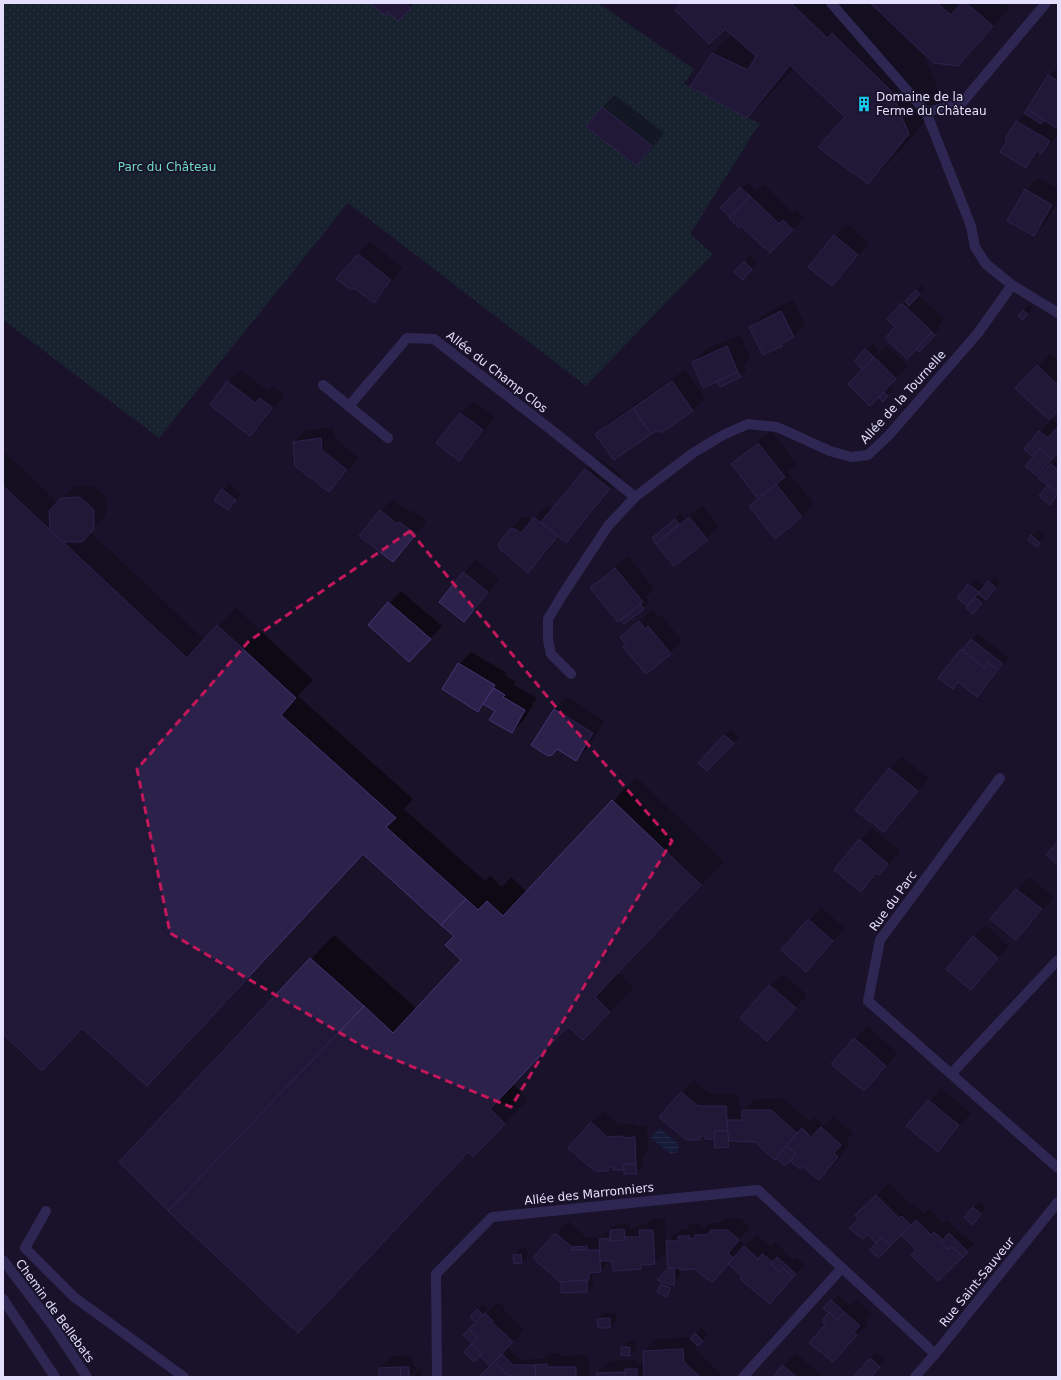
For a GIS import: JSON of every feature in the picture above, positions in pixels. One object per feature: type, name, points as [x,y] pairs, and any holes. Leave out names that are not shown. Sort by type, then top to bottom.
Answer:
[{"type":"street","points":[[831,3],[926,112],[971,226],[975,247],[986,264],[1012,285],[1058,313]]},
{"type":"street","points":[[926,112],[961,104],[1046,3]]},
{"type":"street","name":"Allée de la Tournelle","points":[[571,674],[551,654],[548,640],[548,619],[562,594],[608,526],[635,497],[693,453],[723,435],[748,424],[777,428],[830,451],[852,457],[868,455],[889,435],[978,334],[1012,285]]},
{"type":"street","name":"Allée du Champ Clos","points":[[349,406],[407,338],[434,339],[635,497]]},
{"type":"street","points":[[323,384],[388,438]]},
{"type":"street","name":"Rue du Parc","points":[[1000,778],[880,940],[868,1000],[1058,1168]]},
{"type":"street","points":[[951,1074],[1058,960]]},
{"type":"street","name":"Allée des Marronniers","points":[[437,1377],[436,1274],[492,1217],[758,1190],[936,1354]]},
{"type":"street","name":"Rue Saint-Sauveur","points":[[915,1377],[936,1354],[1058,1202]]},
{"type":"street","points":[[46,1211],[25,1248],[74,1298],[184,1377]]},
{"type":"street","name":"Chemin de Bellebats","points":[[3,1260],[53,1326],[87,1377]]},
{"type":"street","points":[[743,1377],[842,1268]]},
{"type":"street","points":[[3,1300],[23,1327],[55,1377]]},
{"type":"highlighted area","points":[[410,531],[570,724],[672,841],[511,1107],[364,1047],[170,933],[137,769],[249,641]]},
{"type":"green space","name":"Parc du Château","points":[[3,3],[598,3],[694,69],[684,84],[747,118],[760,123],[690,234],[713,254],[586,386],[348,203],[159,438],[3,320]]},
{"type":"water","points":[[659,1128],[679,1145],[677,1153],[674,1152],[672,1155],[651,1138]]},
{"type":"building","points":[[369,3],[405,3],[411,8],[398,21],[388,12],[386,16]]},
{"type":"building","name":"Domaine de la Ferme du Château","points":[[681,3],[791,3],[827,38],[832,33],[891,91],[909,134],[868,184],[818,147],[845,117],[790,65],[747,118],[690,87],[712,53],[748,70],[756,56],[725,29],[709,44],[675,10]]},
{"type":"building","points":[[870,3],[937,3],[951,15],[961,3],[966,3],[993,26],[958,66],[934,63]]},
{"type":"building","points":[[1048,75],[1058,81],[1058,125],[1056,128],[1027,109]]},
{"type":"building","points":[[602,107],[652,146],[637,166],[586,127]]},
{"type":"building","points":[[1027,109],[1044,120],[1041,124],[1024,113]]},
{"type":"building","points":[[1016,121],[1050,141],[1041,154],[1037,151],[1026,168],[1000,152],[1007,141],[1005,139]]},
{"type":"building","points":[[740,187],[750,196],[730,217],[720,208]]},
{"type":"building","points":[[1025,189],[1052,205],[1034,236],[1007,221]]},
{"type":"building","points":[[750,196],[779,224],[783,220],[793,230],[770,253],[741,226],[739,228],[729,218]]},
{"type":"building","points":[[834,235],[858,255],[832,286],[808,267]]},
{"type":"building","points":[[358,254],[391,280],[374,303],[354,288],[351,290],[336,279]]},
{"type":"building","points":[[744,261],[752,269],[743,280],[734,272]]},
{"type":"building","points":[[916,290],[920,294],[909,306],[905,301]]},
{"type":"building","points":[[902,303],[932,332],[907,359],[885,338],[895,327],[887,319]]},
{"type":"building","points":[[1023,310],[1028,314],[1023,320],[1018,316]]},
{"type":"building","points":[[781,311],[794,337],[781,344],[782,346],[763,355],[749,327]]},
{"type":"building","points":[[932,332],[935,335],[919,352],[916,349]]},
{"type":"building","points":[[727,346],[738,372],[703,388],[692,362]]},
{"type":"building","points":[[865,349],[874,357],[862,369],[854,361]]},
{"type":"building","points":[[874,357],[896,379],[870,406],[848,384]]},
{"type":"building","points":[[1037,365],[1058,385],[1058,410],[1049,420],[1015,388]]},
{"type":"building","points":[[738,372],[741,377],[720,387],[717,381]]},
{"type":"building","points":[[227,381],[255,403],[260,398],[273,408],[250,436],[210,405]]},
{"type":"building","points":[[672,381],[693,411],[661,433],[659,430],[651,434],[633,408]]},
{"type":"building","points":[[884,392],[888,396],[883,402],[879,398]]},
{"type":"building","points":[[633,408],[651,434],[614,460],[595,434]]},
{"type":"building","points":[[460,413],[483,430],[459,461],[436,443]]},
{"type":"building","points":[[1058,426],[1058,452],[1052,459],[1040,448],[1033,457],[1024,449],[1039,431],[1048,438]]},
{"type":"building","points":[[321,438],[322,450],[347,470],[329,492],[295,466],[293,442]]},
{"type":"building","points":[[758,443],[785,477],[758,499],[731,464]]},
{"type":"building","points":[[1040,448],[1052,459],[1037,476],[1025,466]]},
{"type":"building","points":[[1051,464],[1058,470],[1058,493],[1038,478]]},
{"type":"building","points":[[585,469],[610,489],[566,543],[541,522]]},
{"type":"building","points":[[776,484],[802,517],[775,539],[749,506]]},
{"type":"building","points":[[1048,485],[1058,493],[1050,505],[1039,496]]},
{"type":"building","points":[[3,486],[187,658],[217,625],[296,698],[281,715],[396,818],[386,827],[466,899],[441,925],[363,854],[147,1086],[82,1028],[42,1071],[3,1034]]},
{"type":"building","points":[[222,489],[236,500],[228,510],[214,500]]},
{"type":"building","points":[[80,497],[94,510],[94,529],[82,542],[63,542],[50,530],[49,511],[61,498]]},
{"type":"building","points":[[380,510],[397,524],[399,522],[416,534],[393,562],[359,536]]},
{"type":"building","points":[[534,517],[558,536],[528,573],[499,548],[499,543],[510,529],[515,529],[521,533]]},
{"type":"building","points":[[689,517],[708,540],[674,566],[656,544]]},
{"type":"building","points":[[675,519],[679,524],[656,544],[652,538]]},
{"type":"building","points":[[1031,535],[1040,543],[1037,547],[1028,540]]},
{"type":"building","points":[[615,568],[643,602],[618,622],[590,588]]},
{"type":"building","points":[[463,572],[488,592],[464,622],[439,602]]},
{"type":"building","points":[[988,581],[996,588],[986,600],[978,594]]},
{"type":"building","points":[[968,584],[979,592],[967,606],[957,598]]},
{"type":"building","points":[[975,597],[982,603],[973,614],[966,608]]},
{"type":"building","points":[[388,602],[431,639],[409,662],[368,625]]},
{"type":"building","points":[[640,604],[644,609],[624,624],[621,620]]},
{"type":"building","points":[[639,621],[645,629],[648,626],[671,654],[646,674],[623,647],[626,645],[620,637]]},
{"type":"building","points":[[971,639],[1003,664],[998,670],[988,663],[984,668],[962,650]]},
{"type":"building","points":[[961,649],[984,668],[988,663],[998,670],[977,697],[958,682],[953,689],[938,678]]},
{"type":"building","points":[[458,663],[495,685],[478,712],[442,689]]},
{"type":"building","points":[[494,688],[505,695],[503,697],[525,710],[512,733],[489,720],[495,711],[483,704]]},
{"type":"building","points":[[554,709],[593,733],[576,761],[557,749],[552,755],[548,756],[531,745]]},
{"type":"building","points":[[724,735],[734,743],[707,771],[698,763]]},
{"type":"building","points":[[889,768],[918,791],[884,832],[855,810]]},
{"type":"building","points":[[612,800],[701,885],[595,997],[610,1012],[583,1040],[568,1026],[490,1109],[505,1124],[473,1157],[468,1152],[298,1333],[168,1211],[364,1006],[393,1033],[461,960],[445,945],[454,936],[441,925],[466,899],[478,910],[487,901],[503,916]]},
{"type":"building","points":[[859,839],[888,864],[879,875],[876,873],[861,892],[834,870]]},
{"type":"building","points":[[1058,841],[1058,865],[1046,855]]},
{"type":"building","points":[[1016,889],[1042,909],[1016,940],[990,919]]},
{"type":"building","points":[[808,919],[833,941],[806,972],[781,950]]},
{"type":"building","points":[[973,936],[998,958],[971,990],[946,969]]},
{"type":"building","points":[[310,958],[364,1006],[168,1211],[119,1162]]},
{"type":"building","points":[[769,985],[796,1008],[767,1041],[740,1018]]},
{"type":"building","points":[[854,1038],[886,1066],[864,1091],[831,1064]]},
{"type":"building","points":[[681,1092],[698,1106],[726,1106],[728,1131],[714,1131],[715,1139],[705,1139],[705,1136],[700,1136],[700,1140],[686,1140],[659,1117]]},
{"type":"building","points":[[928,1100],[959,1125],[938,1152],[906,1126]]},
{"type":"building","points":[[742,1110],[771,1110],[797,1133],[775,1160],[756,1142],[728,1141],[727,1120],[742,1120]]},
{"type":"building","points":[[591,1122],[607,1137],[635,1137],[636,1164],[624,1164],[624,1170],[613,1170],[613,1167],[608,1167],[608,1171],[595,1171],[568,1148]]},
{"type":"building","points":[[821,1127],[841,1145],[834,1153],[838,1157],[819,1180],[802,1166],[800,1169],[790,1161],[796,1154],[786,1146],[802,1128],[811,1137]]},
{"type":"building","points":[[714,1131],[728,1131],[729,1147],[715,1148]]},
{"type":"building","points":[[786,1146],[796,1154],[785,1166],[776,1158]]},
{"type":"building","points":[[624,1164],[636,1164],[637,1174],[624,1174]]},
{"type":"building","points":[[876,1195],[899,1218],[901,1216],[911,1225],[890,1246],[882,1237],[876,1243],[867,1234],[863,1239],[849,1228],[859,1218],[855,1215]]},
{"type":"building","points":[[973,1207],[981,1214],[973,1225],[964,1217]]},
{"type":"building","points":[[916,1220],[931,1235],[934,1232],[943,1240],[941,1242],[948,1249],[952,1247],[963,1257],[938,1281],[911,1255],[916,1250],[901,1235]]},
{"type":"building","points":[[624,1229],[625,1240],[610,1241],[610,1230]]},
{"type":"building","points":[[639,1230],[653,1230],[655,1264],[641,1265],[641,1269],[613,1271],[612,1261],[600,1261],[599,1239],[611,1238],[610,1241],[625,1240],[625,1237],[640,1237]]},
{"type":"building","points":[[711,1230],[728,1230],[739,1240],[728,1253],[733,1258],[712,1283],[695,1269],[680,1270],[679,1268],[668,1268],[666,1241],[678,1241],[678,1236],[690,1236],[689,1239],[695,1238],[695,1235],[707,1235]]},
{"type":"building","points":[[555,1233],[572,1247],[572,1250],[599,1250],[601,1272],[589,1273],[589,1280],[560,1282],[533,1258]]},
{"type":"building","points":[[949,1233],[968,1252],[963,1257],[952,1247],[948,1249],[941,1242]]},
{"type":"building","points":[[882,1237],[890,1246],[879,1258],[869,1250]]},
{"type":"building","points":[[587,1246],[587,1249],[572,1250],[572,1247]]},
{"type":"building","points":[[744,1246],[758,1259],[762,1254],[773,1262],[771,1264],[779,1272],[783,1268],[793,1277],[770,1304],[740,1279],[742,1276],[728,1264]]},
{"type":"building","points":[[521,1254],[522,1263],[514,1264],[513,1255]]},
{"type":"building","points":[[777,1257],[796,1274],[793,1277],[783,1268],[779,1272],[771,1264]]},
{"type":"building","points":[[668,1268],[674,1268],[674,1285],[657,1280]]},
{"type":"building","points":[[587,1280],[587,1292],[561,1293],[561,1282]]},
{"type":"building","points":[[661,1284],[671,1288],[667,1297],[657,1292]]},
{"type":"building","points":[[831,1300],[844,1312],[837,1320],[823,1308]]},
{"type":"building","points":[[477,1309],[483,1315],[476,1323],[470,1317]]},
{"type":"building","points":[[829,1312],[837,1320],[844,1312],[860,1326],[853,1333],[857,1335],[833,1362],[809,1343],[825,1325],[822,1321]]},
{"type":"building","points":[[485,1313],[493,1321],[492,1322],[513,1342],[490,1366],[480,1356],[482,1354],[471,1344],[478,1338],[469,1329]]},
{"type":"building","points":[[610,1318],[610,1328],[598,1328],[597,1319]]},
{"type":"building","points":[[469,1329],[478,1338],[472,1343],[463,1335]]},
{"type":"building","points":[[695,1333],[703,1341],[698,1346],[690,1339]]},
{"type":"building","points":[[471,1344],[482,1354],[474,1362],[464,1352]]},
{"type":"building","points":[[621,1347],[630,1347],[630,1356],[621,1355]]},
{"type":"building","points":[[683,1349],[684,1362],[700,1377],[644,1377],[643,1351]]},
{"type":"building","points":[[502,1354],[513,1365],[535,1365],[536,1377],[509,1376],[494,1362]]},
{"type":"building","points":[[870,1358],[880,1367],[871,1377],[853,1377]]},
{"type":"building","points":[[494,1362],[509,1376],[524,1377],[479,1377]]},
{"type":"building","points":[[547,1364],[548,1367],[576,1367],[576,1377],[536,1377],[535,1365]]},
{"type":"building","points":[[782,1365],[797,1377],[773,1377]]},
{"type":"building","points":[[400,1367],[401,1377],[379,1377],[379,1368]]},
{"type":"building","points":[[400,1367],[409,1367],[409,1377],[401,1377]]},
{"type":"building","points":[[625,1369],[637,1369],[637,1377],[625,1377]]},
{"type":"building","points":[[625,1372],[625,1377],[597,1377],[596,1373]]},
{"type":"place","name":"Domaine de la Ferme du Château","points":[[864,104]]}]
